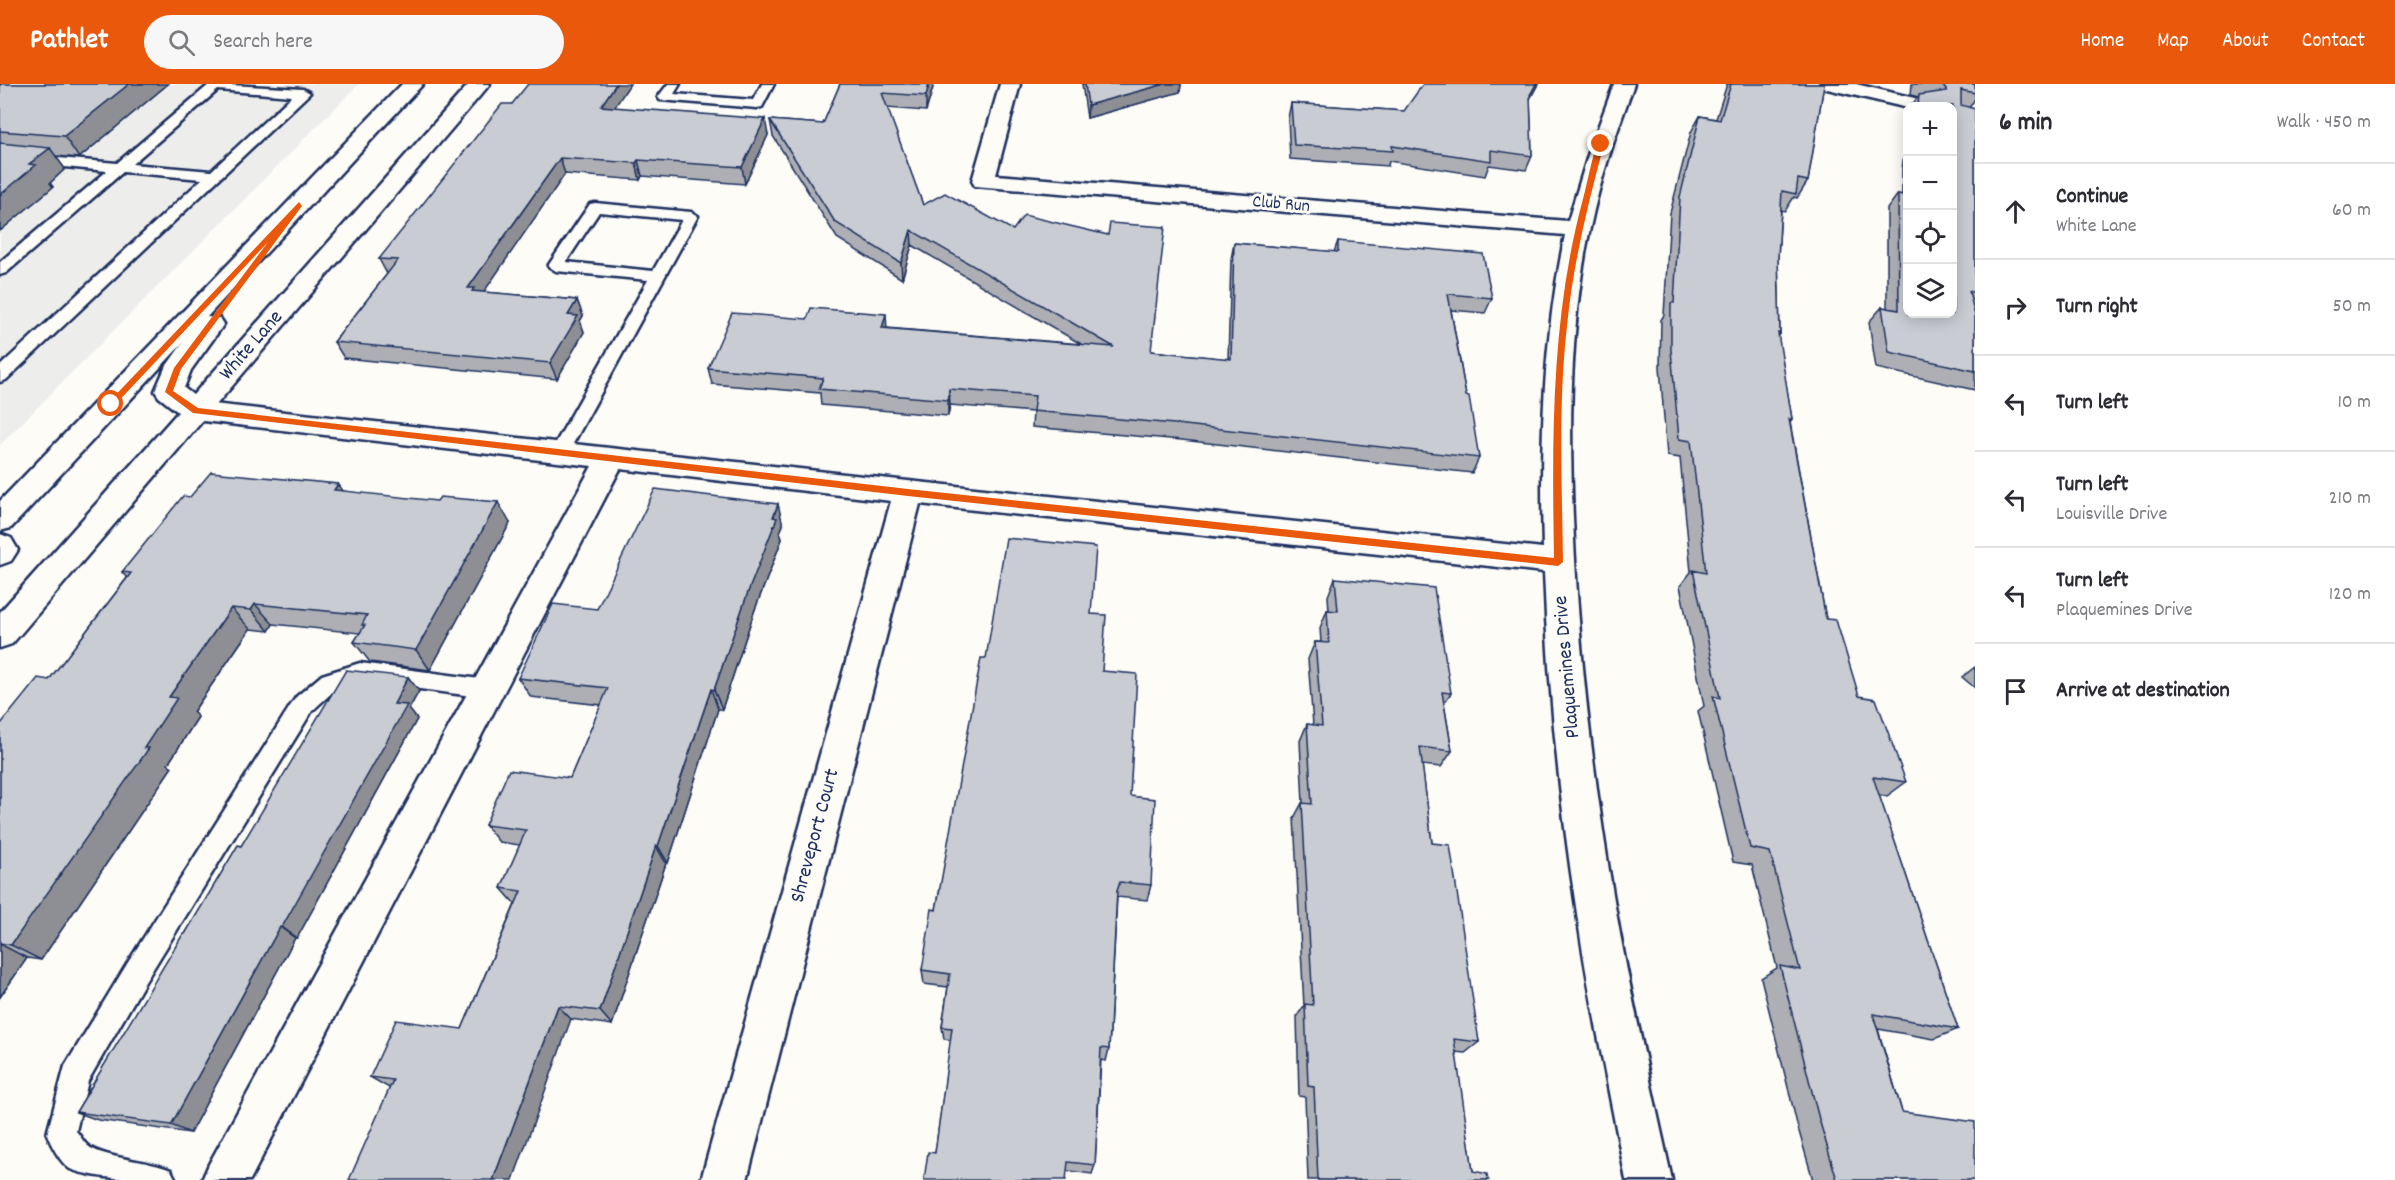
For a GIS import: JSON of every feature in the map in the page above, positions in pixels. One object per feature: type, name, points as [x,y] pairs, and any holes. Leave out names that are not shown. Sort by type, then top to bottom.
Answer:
[{"type":"street","points":[[4,512],[413,84]]},
{"type":"street","name":"White Lane","points":[[0,635],[480,84]]},
{"type":"street","name":"Club Run","points":[[1010,84],[983,181],[1578,229]]},
{"type":"street","name":"Plaquemines Drive","points":[[1624,84],[1601,144],[1578,229],[1563,326],[1557,439],[1558,562],[1567,681],[1595,906],[1649,1180]]},
{"type":"street","points":[[1830,84],[1907,102]]},
{"type":"street","points":[[299,204],[178,368],[169,392],[195,411],[908,492],[1558,562]]},
{"type":"street","points":[[225,1180],[611,459]]},
{"type":"street","name":"Shreveport Court","points":[[724,1180],[908,492]]},
{"type":"street","points":[[0,546],[2,550],[0,554]]},
{"type":"lane","points":[[674,84],[665,97],[758,104],[768,84]]},
{"type":"lane","points":[[0,270],[215,86],[303,93],[0,376]]},
{"type":"lane","points":[[0,157],[216,176]]},
{"type":"lane","points":[[560,453],[691,216],[595,207],[556,266],[657,276]]},
{"type":"lane","points":[[161,1180],[122,1172],[79,1158],[61,1134],[75,1076],[136,973],[304,704],[330,681],[360,672],[487,690]]},
{"type":"shaded area","points":[[0,84],[359,84],[0,445]]},
{"type":"building","points":[[0,84],[129,84],[64,136],[0,131]]},
{"type":"building","points":[[528,84],[616,84],[601,106],[765,119],[742,167],[638,160],[636,163],[560,158],[468,288],[474,288],[472,291],[577,300],[568,315],[578,316],[550,363],[334,342],[398,260],[379,259],[502,104],[512,104]]},
{"type":"building","points":[[840,84],[929,84],[926,96],[882,93],[923,205],[945,193],[1013,230],[1024,215],[1108,235],[1110,223],[1165,227],[1151,351],[1231,359],[1234,243],[1338,252],[1338,241],[1483,254],[1492,298],[1448,294],[1479,458],[1185,425],[1033,411],[1035,396],[949,389],[948,400],[819,389],[823,378],[708,368],[732,313],[807,319],[811,308],[886,314],[882,328],[1114,347],[911,230],[901,263],[835,222],[770,120],[823,124]]},
{"type":"building","points":[[1085,84],[1165,84],[1088,105]]},
{"type":"building","points":[[1423,84],[1536,84],[1530,95],[1532,156],[1491,150],[1491,161],[1392,146],[1393,151],[1294,145],[1291,103],[1404,111]]},
{"type":"building","points":[[1731,84],[1824,84],[1808,181],[1798,179],[1796,194],[1782,191],[1778,257],[1780,334],[1778,333],[1792,419],[1789,419],[1826,619],[1836,620],[1859,696],[1876,699],[1906,782],[1873,777],[1958,1029],[1873,1014],[1902,1112],[1975,1122],[1975,1180],[1837,1180],[1780,966],[1800,970],[1770,852],[1750,848],[1713,696],[1720,698],[1693,570],[1706,573],[1691,441],[1679,439],[1671,350],[1671,303],[1674,303],[1680,197],[1700,116],[1720,120]]},
{"type":"building","points":[[1938,84],[1975,84],[1975,93],[1961,90],[1961,105],[1975,109],[1975,293],[1969,291],[1975,316],[1975,371],[1889,352],[1882,307],[1899,310],[1898,194],[1903,195],[1903,318],[1957,318],[1957,102],[1918,102],[1919,95],[1947,91]]},
{"type":"building","points":[[0,143],[50,148],[29,164],[36,165],[0,195]]},
{"type":"building","points":[[211,472],[338,484],[334,490],[437,501],[440,497],[498,502],[416,650],[354,642],[365,625],[362,625],[367,615],[255,604],[251,610],[231,608],[169,697],[177,698],[144,748],[149,748],[11,945],[0,943],[0,725],[38,678],[49,680],[131,573],[122,572],[183,496],[190,497]]},
{"type":"building","points":[[655,489],[778,504],[773,517],[777,518],[714,690],[711,689],[600,1011],[558,1006],[493,1180],[349,1180],[393,1080],[370,1077],[396,1020],[462,1029],[521,891],[501,888],[526,830],[485,825],[509,770],[570,778],[608,688],[518,678],[553,604],[597,609]]},
{"type":"building","points":[[1006,538],[1096,547],[1091,614],[1106,615],[1102,671],[1137,674],[1130,796],[1155,799],[1151,885],[1120,882],[1117,891],[1109,1049],[1101,1048],[1095,1165],[1068,1162],[1066,1180],[924,1180],[928,1152],[935,1153],[952,1028],[942,1027],[950,974],[922,970],[932,909],[936,910],[981,658],[986,658]]},
{"type":"building","points":[[1335,578],[1434,588],[1451,693],[1442,692],[1452,751],[1420,747],[1432,843],[1450,845],[1479,1042],[1454,1039],[1473,1171],[1487,1174],[1488,1180],[1318,1180],[1314,1087],[1308,1086],[1305,1004],[1313,1005],[1302,803],[1312,804],[1307,724],[1322,726],[1315,642],[1329,643],[1327,610],[1338,611]]},
{"type":"building","points":[[346,670],[408,677],[394,704],[407,705],[280,927],[171,1125],[76,1112],[238,845],[241,846]]},
{"type":"route","points":[[111,404],[299,204],[178,368],[169,392],[195,411],[908,492],[1558,562],[1557,439],[1563,326],[1578,229],[1601,144]]}]
